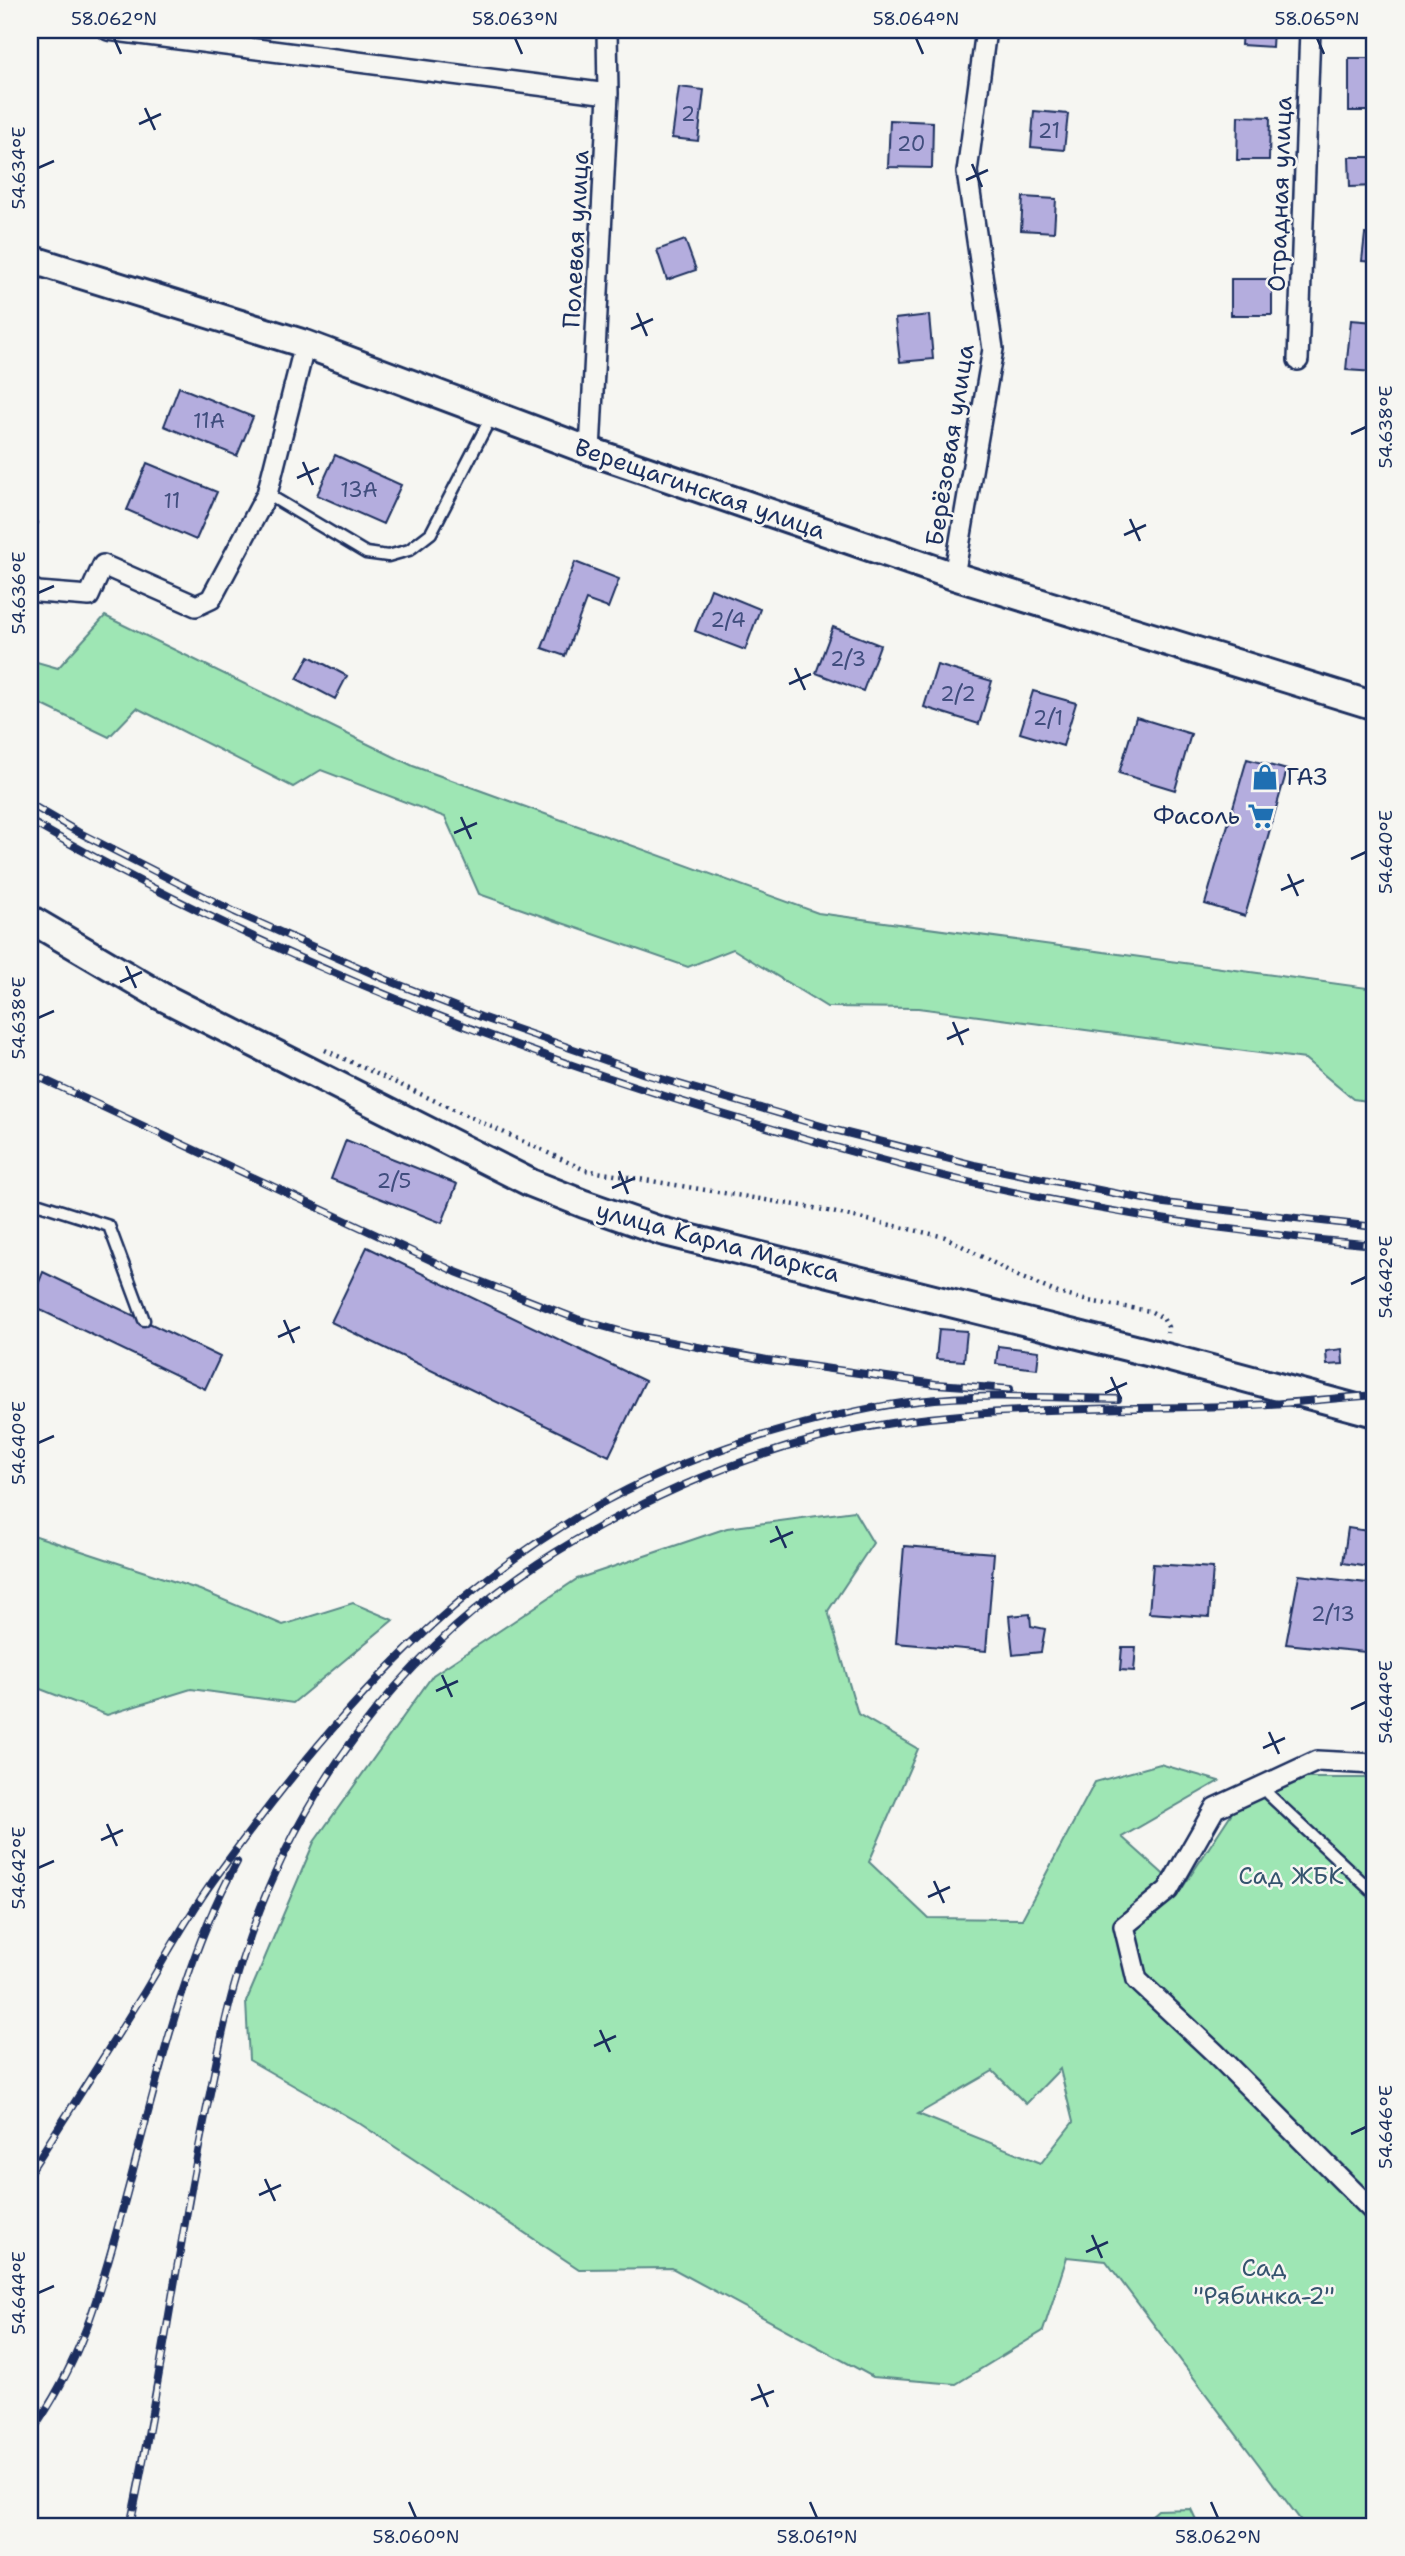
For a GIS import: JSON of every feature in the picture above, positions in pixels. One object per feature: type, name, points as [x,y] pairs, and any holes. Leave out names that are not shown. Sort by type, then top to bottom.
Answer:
[{"type":"main road","name":"Верещагинская улица","points":[[30,259],[305,344],[590,452],[954,576],[1375,706]]},
{"type":"main road","name":"улица Карла Маркса","points":[[30,919],[161,996],[531,1183],[583,1205],[661,1231],[1159,1355],[1375,1413]]},
{"type":"street","points":[[108,30],[608,94]]},
{"type":"street","name":"Полевая улица","points":[[590,452],[608,94],[607,30]]},
{"type":"street","name":"Берёзовая улица","points":[[954,576],[993,349],[967,172],[986,30]]},
{"type":"street","name":"Отрадная улица","points":[[1298,360],[1310,30]]},
{"type":"street","points":[[30,588],[38,592],[89,596],[103,565],[196,606],[211,599],[267,494],[305,344]]},
{"type":"street","points":[[1375,1764],[1317,1761],[1215,1808],[1168,1889],[1124,1926],[1138,1980],[1375,2213]]},
{"type":"lane","points":[[267,494],[366,553],[388,556],[409,550],[431,533],[493,413]]},
{"type":"lane","points":[[30,1201],[109,1226],[144,1320]]},
{"type":"lane","points":[[1268,1794],[1375,1894]]},
{"type":"path","points":[[319,1047],[585,1170],[814,1208],[945,1237],[1020,1277],[1058,1293],[1150,1311],[1163,1318],[1168,1326],[1167,1340],[1159,1355]]},
{"type":"green space","points":[[105,616],[413,766],[818,913],[1375,989],[1375,1102],[1353,1099],[1305,1059],[918,1008],[827,1007],[733,949],[688,967],[479,894],[445,817],[321,770],[293,787],[137,708],[109,737],[30,699],[30,660],[58,668]]},
{"type":"green space","points":[[854,1511],[873,1543],[828,1611],[858,1714],[918,1749],[869,1862],[928,1918],[1022,1919],[1095,1782],[1160,1764],[1219,1781],[1122,1837],[1181,1890],[1235,1808],[1302,1778],[1375,1778],[1375,2526],[1305,2526],[1106,2261],[1067,2257],[1043,2331],[956,2384],[873,2377],[672,2268],[579,2269],[359,2123],[249,2060],[246,2002],[314,1842],[433,1675],[577,1579],[727,1528]],"holes":[[[1060,2069],[1073,2122],[1041,2163],[918,2114],[993,2071],[1026,2104]]]},
{"type":"green space","points":[[30,1534],[200,1590],[283,1625],[353,1603],[393,1620],[293,1703],[191,1689],[107,1715],[30,1685]]},
{"type":"green space","points":[[1191,2509],[1199,2526],[1139,2526],[1158,2510]]},
{"type":"building","points":[[1242,30],[1273,30],[1272,47],[1241,45]]},
{"type":"building","points":[[1349,58],[1375,58],[1375,111],[1349,111]]},
{"type":"building","points":[[679,87],[704,90],[698,141],[672,138]]},
{"type":"building","points":[[1034,111],[1068,114],[1064,150],[1031,147]]},
{"type":"building","points":[[1238,116],[1270,117],[1269,160],[1237,160]]},
{"type":"building","points":[[890,120],[933,122],[932,168],[888,167]]},
{"type":"building","points":[[1349,157],[1375,157],[1375,186],[1350,187]]},
{"type":"building","points":[[1023,197],[1056,199],[1054,232],[1021,230]]},
{"type":"building","points":[[1365,234],[1375,235],[1375,262],[1362,261]]},
{"type":"building","points":[[685,240],[696,270],[667,280],[657,250]]},
{"type":"building","points":[[1231,279],[1272,279],[1272,315],[1231,315]]},
{"type":"building","points":[[929,315],[933,359],[900,362],[895,319]]},
{"type":"building","points":[[1351,320],[1375,322],[1375,372],[1346,370]]},
{"type":"building","points":[[179,387],[253,417],[237,456],[164,426]]},
{"type":"building","points":[[335,455],[401,485],[383,524],[317,495]]},
{"type":"building","points":[[147,463],[217,492],[196,540],[127,510]]},
{"type":"building","points":[[30,519],[38,523],[30,540]]},
{"type":"building","points":[[575,562],[619,579],[608,608],[586,600],[565,656],[542,648]]},
{"type":"building","points":[[711,589],[760,609],[745,650],[695,631]]},
{"type":"building","points":[[833,627],[880,645],[863,691],[816,673]]},
{"type":"building","points":[[309,656],[347,676],[335,699],[297,679]]},
{"type":"building","points":[[937,665],[992,681],[979,724],[924,707]]},
{"type":"building","points":[[1033,691],[1076,703],[1063,746],[1020,733]]},
{"type":"building","points":[[1136,717],[1191,734],[1175,790],[1119,773]]},
{"type":"building","points":[[1247,759],[1287,770],[1245,916],[1205,904]]},
{"type":"building","points":[[346,1140],[457,1184],[442,1223],[331,1179]]},
{"type":"building","points":[[367,1247],[645,1381],[609,1456],[331,1322]]},
{"type":"building","points":[[43,1272],[220,1357],[205,1389],[30,1305]]},
{"type":"building","points":[[939,1329],[967,1331],[964,1361],[936,1359]]},
{"type":"building","points":[[998,1346],[1039,1351],[1037,1369],[996,1364]]},
{"type":"building","points":[[1342,1349],[1343,1364],[1327,1365],[1326,1351]]},
{"type":"building","points":[[1348,1528],[1375,1532],[1375,1568],[1343,1563]]},
{"type":"building","points":[[904,1546],[994,1553],[986,1651],[896,1643]]},
{"type":"building","points":[[1153,1564],[1213,1568],[1209,1617],[1149,1613]]},
{"type":"building","points":[[1299,1575],[1375,1584],[1375,1653],[1286,1644]]},
{"type":"building","points":[[1030,1614],[1031,1626],[1045,1629],[1041,1652],[1013,1655],[1009,1616]]},
{"type":"building","points":[[1122,1647],[1136,1647],[1134,1671],[1120,1670]]},
{"type":"railway","points":[[30,804],[78,832],[235,912],[385,979],[481,1017],[645,1074],[835,1130],[974,1165],[1164,1203],[1375,1227]]},
{"type":"railway","points":[[30,821],[195,909],[366,987],[630,1085],[821,1143],[994,1188],[1184,1223],[1375,1245]]},
{"type":"railway","points":[[30,1073],[456,1272],[577,1319],[634,1335],[767,1360],[936,1384],[1010,1389]]},
{"type":"railway","points":[[130,2526],[218,2053],[234,1987],[257,1917],[286,1851],[320,1788],[361,1729],[407,1675],[458,1625],[514,1580],[612,1520],[726,1468],[805,1442],[886,1424],[971,1414],[1247,1405],[1375,1395]]},
{"type":"railway","points":[[30,2172],[195,1908],[271,1803],[331,1730],[393,1663],[459,1602],[530,1548],[607,1500],[692,1461],[818,1420],[884,1406],[967,1397],[1118,1399]]},
{"type":"railway","points":[[30,2434],[62,2382],[96,2302],[183,1990],[199,1945],[237,1862]]},
{"type":"place","name":"ГАЗ","points":[[1265,777]]},
{"type":"place","name":"Фасоль","points":[[1261,816]]},
{"type":"park label","name":"Сад ЖБК","points":[[1291,1876]]},
{"type":"park label","name":"Сад \"Рябинка-2\"","points":[[1264,2282]]}]
